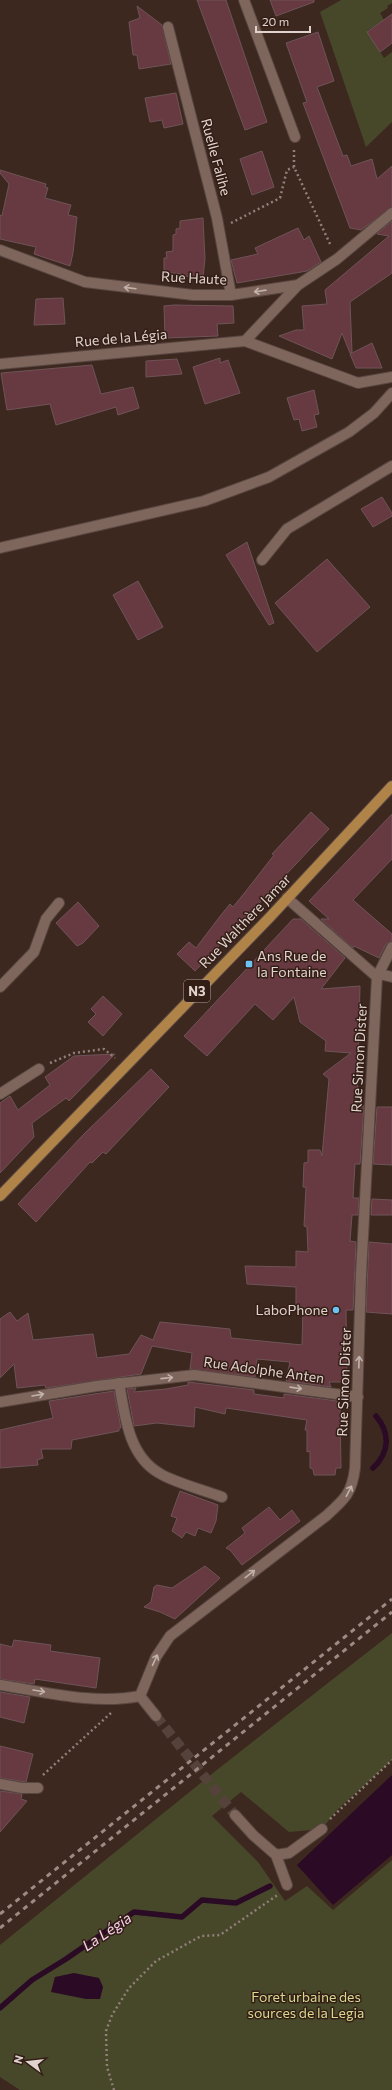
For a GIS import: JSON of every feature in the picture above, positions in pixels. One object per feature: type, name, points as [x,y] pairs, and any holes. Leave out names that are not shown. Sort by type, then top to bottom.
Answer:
[{"type":"main road","name":"Rue Walthère Jamar","points":[[0,1196],[123,1066],[287,898],[392,786]]},
{"type":"street","points":[[244,0],[295,137]]},
{"type":"street","name":"Ruelle Falihe","points":[[168,27],[208,182],[231,295]]},
{"type":"street","name":"Rue Haute","points":[[0,250],[85,282],[193,295],[231,295],[298,285],[337,260],[392,212]]},
{"type":"street","points":[[298,285],[245,341],[358,384],[392,377]]},
{"type":"street","name":"Rue de la Légia","points":[[0,364],[245,341]]},
{"type":"street","points":[[0,548],[204,501],[269,477],[349,432],[374,413],[392,393]]},
{"type":"street","points":[[262,560],[287,529],[392,466]]},
{"type":"street","points":[[287,898],[378,976],[392,977]]},
{"type":"street","points":[[0,987],[34,952],[46,919],[59,903]]},
{"type":"street","name":"Rue Simon Dister","points":[[140,1696],[156,1657],[170,1636],[326,1516],[350,1492],[354,1474],[358,1397],[361,1274],[378,976],[392,948]]},
{"type":"street","points":[[0,1094],[39,1069]]},
{"type":"street","name":"Rue Adolphe Anten","points":[[0,1402],[119,1383],[204,1375],[358,1397]]},
{"type":"street","points":[[119,1383],[132,1442],[143,1460],[159,1473],[222,1497]]},
{"type":"street","points":[[0,1685],[103,1700],[122,1700],[140,1696],[156,1716]]},
{"type":"street","points":[[0,1784],[38,1788]]},
{"type":"street","points":[[235,1815],[253,1835],[276,1855],[287,1885]]},
{"type":"street","points":[[276,1855],[289,1853],[322,1829]]},
{"type":"path","points":[[295,137],[294,167],[337,260]]},
{"type":"path","points":[[220,238],[235,220],[280,198],[287,170],[294,167]]},
{"type":"path","points":[[39,1069],[52,1061],[74,1053],[104,1049],[123,1066]]},
{"type":"path","points":[[38,1788],[44,1775],[113,1711],[122,1700]]},
{"type":"path","points":[[322,1829],[336,1810],[392,1760]]},
{"type":"path","points":[[114,2090],[107,2067],[106,2031],[112,2015],[129,1988],[156,1961],[201,1936],[220,1935],[275,1898],[287,1885]]},
{"type":"green space","points":[[341,0],[392,0],[392,3],[387,6],[388,8],[380,13],[384,20],[367,31],[384,58],[392,52],[392,122],[366,147],[320,12]]},
{"type":"green space","name":"Foret urbaine des sources de la Legia","points":[[392,1633],[392,1760],[336,1811],[322,1829],[289,1832],[241,1792],[212,1816],[258,1862],[285,1901],[307,1886],[333,1910],[392,1860],[392,2090],[20,2090],[0,2077],[0,1945],[218,1769]]},
{"type":"shaded area","points":[[392,1775],[392,1855],[333,1905],[297,1865]]},
{"type":"shaded area","points":[[74,1973],[99,1978],[103,1987],[100,1999],[86,1999],[51,1992],[55,1977]]},
{"type":"building","points":[[197,0],[226,0],[267,122],[245,130]]},
{"type":"building","points":[[270,0],[314,0],[314,2],[276,16]]},
{"type":"building","points":[[137,6],[162,25],[171,64],[139,69],[137,55],[133,55],[129,22],[140,18]]},
{"type":"building","points":[[392,14],[392,43],[380,52],[367,32]]},
{"type":"building","points":[[318,32],[334,81],[317,87],[343,156],[347,155],[351,166],[372,159],[377,179],[392,166],[392,207],[361,230],[350,228],[303,103],[307,102],[286,43]]},
{"type":"building","points":[[176,93],[183,124],[164,128],[162,120],[150,122],[145,98]]},
{"type":"building","points":[[262,151],[274,187],[252,195],[240,159]]},
{"type":"building","points":[[0,170],[46,184],[45,187],[48,188],[45,198],[71,205],[68,215],[77,217],[70,266],[34,254],[36,247],[0,239],[0,215],[2,216],[9,184],[0,173]]},
{"type":"building","points":[[203,218],[205,259],[203,277],[181,276],[181,274],[164,272],[164,258],[167,258],[166,252],[173,251],[173,235],[176,234],[176,229],[180,228],[180,221]]},
{"type":"building","points":[[392,221],[392,273],[350,302],[352,352],[350,353],[342,333],[332,359],[279,336],[296,330],[304,330],[302,306],[327,304],[325,290],[389,236],[377,234]]},
{"type":"building","points":[[298,228],[304,240],[309,236],[321,262],[307,271],[237,283],[231,260],[258,254],[255,248]]},
{"type":"building","points":[[63,298],[65,324],[34,325],[36,299]]},
{"type":"building","points":[[164,306],[233,306],[234,323],[217,324],[218,336],[165,338]]},
{"type":"building","points":[[372,343],[382,368],[356,368],[350,354]]},
{"type":"building","points":[[220,358],[220,363],[228,360],[240,393],[205,404],[193,367]]},
{"type":"building","points":[[177,359],[182,374],[146,377],[146,361]]},
{"type":"building","points":[[92,365],[101,394],[133,387],[139,408],[118,415],[116,407],[56,425],[50,404],[7,410],[1,373]]},
{"type":"building","points":[[314,390],[319,414],[314,415],[317,427],[302,431],[299,419],[294,420],[287,398]]},
{"type":"building","points":[[382,497],[392,513],[392,516],[373,527],[361,509]]},
{"type":"building","points":[[247,542],[274,623],[269,625],[226,555]]},
{"type":"building","points":[[327,559],[370,607],[317,652],[275,603]]},
{"type":"building","points":[[138,581],[163,627],[138,640],[113,595]]},
{"type":"building","points":[[311,812],[329,829],[195,971],[177,954],[189,942],[196,948],[230,904],[233,907],[246,891],[274,855],[272,854]]},
{"type":"building","points":[[392,814],[392,859],[353,900],[392,934],[392,941],[386,944],[379,958],[354,946],[353,948],[321,919],[329,919],[309,901]]},
{"type":"building","points":[[78,902],[99,926],[83,943],[77,946],[56,923]]},
{"type":"building","points":[[293,919],[301,919],[345,958],[321,989],[360,986],[357,1106],[364,1106],[360,1164],[355,1164],[353,1198],[359,1198],[358,1215],[352,1215],[350,1241],[356,1242],[353,1310],[346,1310],[347,1382],[329,1382],[331,1387],[286,1381],[290,1362],[257,1359],[255,1377],[190,1369],[192,1353],[152,1346],[141,1374],[46,1388],[45,1385],[17,1388],[14,1364],[0,1378],[0,1319],[10,1312],[17,1321],[28,1313],[33,1340],[93,1334],[97,1358],[129,1354],[141,1335],[153,1340],[160,1322],[230,1329],[231,1338],[302,1345],[303,1307],[296,1306],[296,1287],[247,1284],[245,1266],[296,1267],[296,1251],[308,1252],[307,1227],[304,1226],[306,1187],[303,1187],[304,1163],[308,1162],[308,1150],[320,1150],[322,1156],[329,1079],[323,1074],[351,1053],[325,1051],[326,1041],[300,1022],[294,997],[273,1020],[255,1004],[207,1056],[184,1036]]},
{"type":"building","points":[[103,996],[122,1014],[103,1036],[88,1022],[96,1014],[91,1009]]},
{"type":"building","points":[[115,1054],[69,1101],[66,1098],[32,1123],[34,1137],[0,1173],[0,1103],[10,1096],[18,1110],[50,1085],[45,1077],[74,1056]]},
{"type":"building","points":[[151,1069],[169,1087],[106,1154],[103,1152],[92,1163],[90,1162],[36,1222],[18,1204],[84,1134]]},
{"type":"building","points":[[377,1107],[392,1107],[392,1165],[373,1164]]},
{"type":"building","points":[[372,1199],[392,1200],[392,1215],[371,1215]]},
{"type":"building","points":[[369,1242],[392,1244],[392,1314],[366,1312]]},
{"type":"building","points":[[188,1382],[254,1390],[254,1394],[284,1398],[284,1394],[337,1401],[340,1408],[341,1468],[336,1468],[335,1475],[314,1475],[313,1469],[310,1468],[310,1451],[307,1452],[307,1430],[305,1430],[307,1420],[226,1408],[225,1414],[195,1407],[194,1427],[157,1423],[134,1426],[127,1389],[136,1388],[134,1392],[166,1389],[188,1385]]},
{"type":"building","points":[[114,1391],[121,1428],[119,1428],[119,1431],[72,1440],[71,1449],[41,1449],[43,1458],[37,1460],[38,1465],[0,1468],[0,1430],[53,1418],[49,1401]]},
{"type":"building","points":[[180,1491],[218,1505],[216,1521],[211,1533],[198,1528],[195,1536],[186,1532],[182,1538],[172,1531],[177,1518],[171,1516]]},
{"type":"building","points":[[269,1507],[280,1520],[292,1510],[300,1521],[242,1565],[230,1550],[226,1548],[245,1533],[242,1528]]},
{"type":"building","points":[[205,1566],[220,1578],[175,1619],[144,1607],[151,1602],[154,1587],[157,1585],[172,1588]]},
{"type":"building","points":[[14,1640],[51,1645],[50,1651],[100,1658],[96,1688],[35,1679],[34,1684],[0,1679],[0,1644],[12,1647]]},
{"type":"building","points":[[0,1692],[30,1697],[24,1723],[0,1717]]},
{"type":"building","points":[[0,1746],[33,1754],[26,1782],[0,1778]]},
{"type":"building","points":[[0,1791],[22,1794],[21,1799],[27,1801],[0,1832]]},
{"type":"waterway","name":"La Légia","points":[[373,1468],[382,1456],[386,1443],[384,1430],[376,1416]]},
{"type":"waterway","name":"La Légia","points":[[0,2008],[32,1980],[66,1959],[134,1912],[182,1917],[202,1900],[236,1903],[270,1886]]},
{"type":"tunnel","points":[[156,1716],[235,1815]]},
{"type":"railway","points":[[0,1914],[392,1599]]},
{"type":"railway","points":[[0,1928],[392,1612]]},
{"type":"place","name":"Ans Rue de la Fontaine","points":[[249,964]]},
{"type":"place","name":"LaboPhone","points":[[336,1310]]}]
